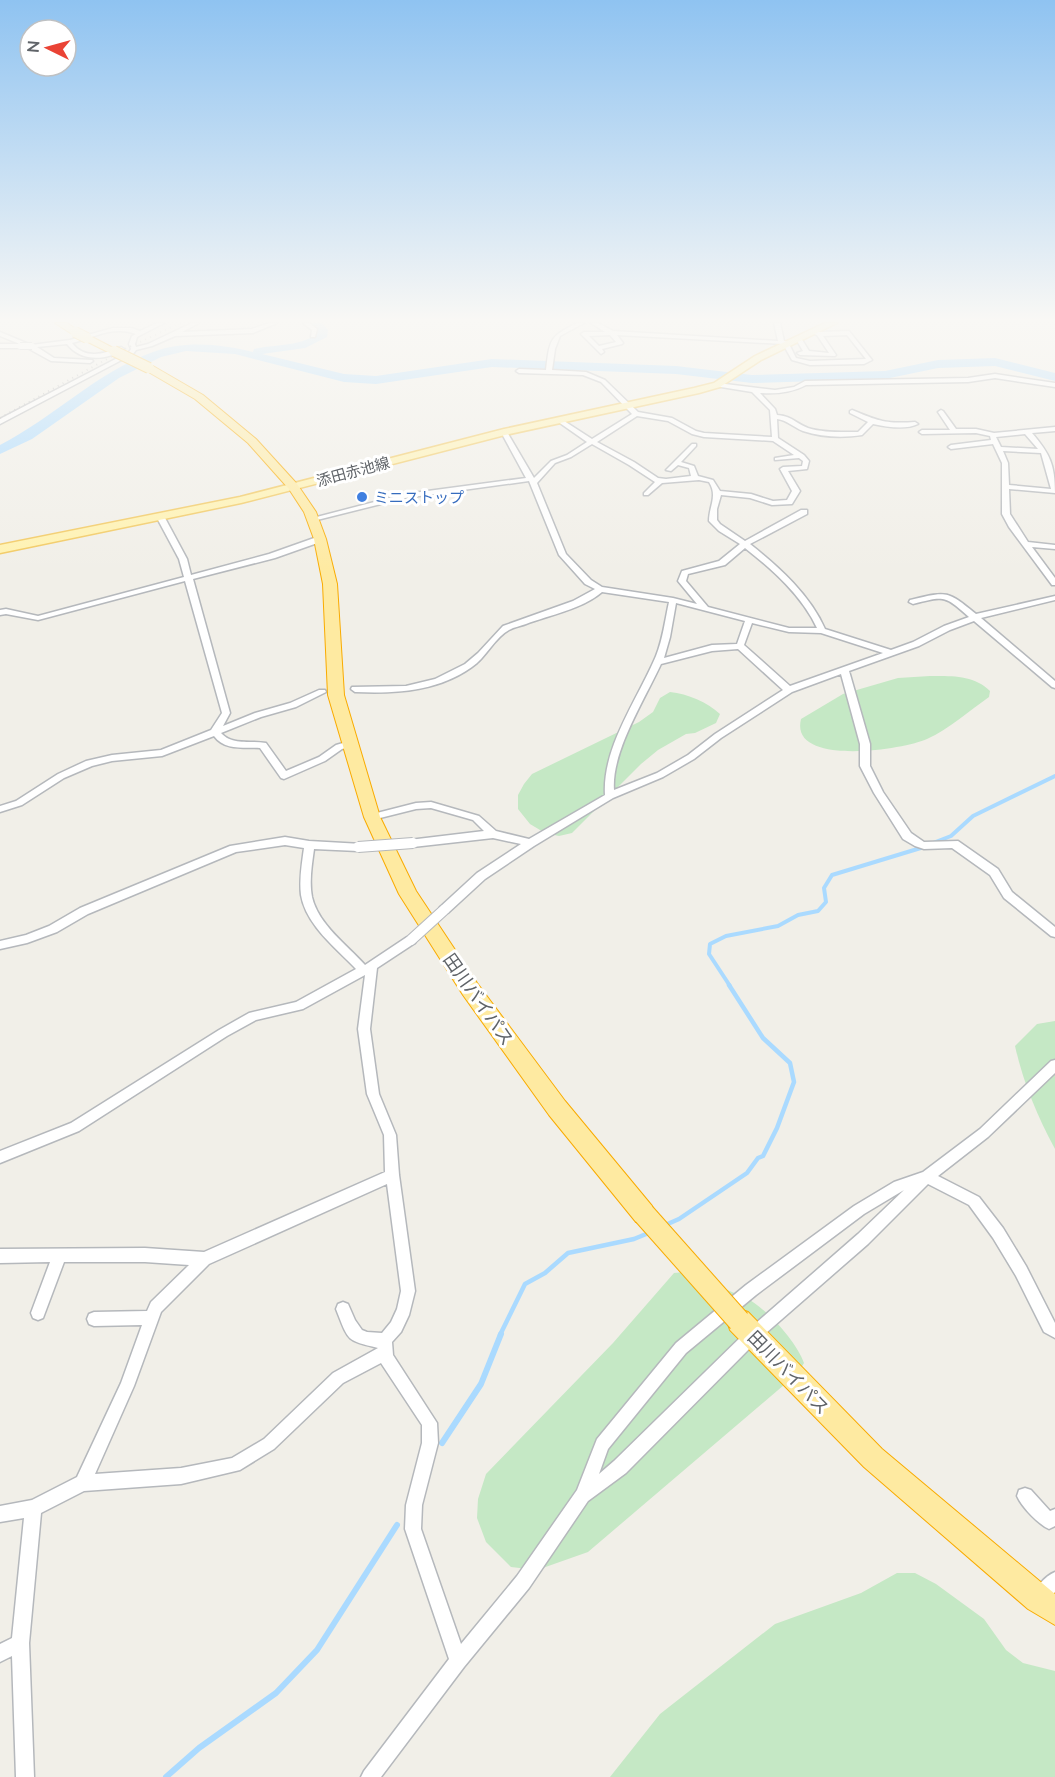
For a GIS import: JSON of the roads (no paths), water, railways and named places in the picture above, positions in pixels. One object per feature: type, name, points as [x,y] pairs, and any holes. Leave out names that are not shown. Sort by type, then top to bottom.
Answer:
[{"type":"highway","name":"田川バイパス","points":[[210,406],[252,441],[293,487],[313,519],[330,584],[336,694],[372,817],[408,894],[470,989],[557,1108],[644,1214],[746,1328],[873,1458],[1049,1597]]},
{"type":"main road","name":"添田赤池線","points":[[0,549],[161,518],[293,487],[504,432],[621,406]]},
{"type":"street","points":[[0,422],[30,406]]},
{"type":"street","points":[[626,406],[648,425]]},
{"type":"street","points":[[771,406],[774,417],[775,439]]},
{"type":"street","points":[[852,411],[872,422],[898,426],[915,424]]},
{"type":"street","points":[[941,412],[954,431]]},
{"type":"street","points":[[313,519],[405,496],[532,481],[553,462],[569,456],[635,415],[670,419],[694,433],[704,435],[775,439],[806,461],[805,468],[783,469],[796,491],[789,502],[772,503],[751,496],[719,493]]},
{"type":"street","points":[[774,417],[788,418],[795,426],[809,430],[837,434],[860,435],[872,422]]},
{"type":"street","points":[[559,420],[591,443],[629,461],[660,481],[695,478],[711,481],[719,493],[719,498],[712,509],[713,521],[745,544],[805,602],[818,619],[822,631]]},
{"type":"street","points":[[951,447],[996,442],[1027,432],[1055,429]]},
{"type":"street","points":[[922,432],[976,431],[996,442],[1044,451]]},
{"type":"street","points":[[504,432],[532,481],[563,555],[580,575],[600,589],[673,600],[789,630],[822,631],[888,652]]},
{"type":"street","points":[[1007,487],[1055,491],[1044,451],[1027,432]]},
{"type":"street","points":[[996,442],[1005,463],[1006,514],[1055,583]]},
{"type":"street","points":[[669,470],[694,445]]},
{"type":"street","points":[[777,459],[802,456]]},
{"type":"street","points":[[676,463],[692,466],[695,478]]},
{"type":"street","points":[[646,494],[660,481]]},
{"type":"street","points":[[704,607],[682,581],[685,573],[722,563],[745,544],[804,512]]},
{"type":"street","points":[[161,518],[183,559],[226,713],[215,731]]},
{"type":"street","points":[[0,613],[6,611],[38,618],[272,556],[320,539]]},
{"type":"street","points":[[1026,544],[1055,547]]},
{"type":"street","points":[[355,689],[406,690],[450,676],[464,669],[506,628],[576,603],[600,589]]},
{"type":"street","points":[[913,602],[940,595],[946,596],[976,617],[1055,685]]},
{"type":"street","points":[[0,1157],[75,1127],[253,1016],[299,1006],[368,968],[411,940],[481,876],[530,843],[610,796],[660,775],[692,758],[718,736],[789,690],[888,652],[916,644],[947,628],[976,617],[1055,598]]},
{"type":"street","points":[[610,796],[607,785],[610,765],[658,662],[673,600]]},
{"type":"street","points":[[740,646],[749,620]]},
{"type":"street","points":[[658,662],[712,648],[740,646],[789,690]]},
{"type":"street","points":[[844,669],[865,744],[865,766],[879,793],[907,836],[914,842],[926,846],[954,844],[979,860],[994,872],[1008,895],[1055,933]]},
{"type":"street","points":[[0,809],[19,804],[61,776],[90,763],[112,758],[162,753],[215,731],[293,705],[322,692]]},
{"type":"street","points":[[215,731],[219,738],[232,744],[263,745],[284,777],[322,759],[339,747],[350,744]]},
{"type":"street","points":[[372,817],[416,806],[431,805],[476,818],[493,834]]},
{"type":"street","points":[[0,945],[44,932],[84,911],[234,849],[285,841],[309,845],[358,847],[493,834],[530,843]]},
{"type":"street","points":[[0,1514],[33,1508],[83,1483],[181,1476],[235,1465],[269,1444],[338,1378],[385,1346],[396,1328],[404,1310],[408,1291],[392,1175],[390,1134],[374,1094],[364,1029],[368,968],[313,914],[307,899],[306,884],[309,845]]},
{"type":"street","points":[[583,1495],[620,1467],[746,1328],[863,1239],[927,1177],[984,1133],[1055,1065]]},
{"type":"street","points":[[83,1483],[127,1386],[156,1307],[204,1258],[392,1175]]},
{"type":"street","points":[[370,1777],[458,1661],[523,1582],[583,1495],[602,1444],[681,1348],[751,1290],[859,1210],[899,1186],[927,1177],[974,1201],[998,1233],[1021,1271],[1049,1327],[1055,1331]]},
{"type":"street","points":[[0,1256],[204,1258]]},
{"type":"street","points":[[38,1312],[59,1257]]},
{"type":"street","points":[[343,1309],[352,1332],[364,1340],[385,1346]]},
{"type":"street","points":[[94,1319],[151,1318]]},
{"type":"street","points":[[385,1346],[386,1357],[429,1423],[430,1443],[414,1505],[413,1529],[458,1661]]},
{"type":"street","points":[[1025,1496],[1049,1521],[1055,1517]]},
{"type":"street","points":[[25,1777],[20,1643],[33,1508]]},
{"type":"street","points":[[0,1653],[20,1643]]},
{"type":"waterway","points":[[0,450],[27,436],[70,406]]},
{"type":"waterway","points":[[933,843],[951,836],[973,816],[1055,776]]},
{"type":"waterway","points":[[730,986],[709,954],[710,944],[726,936],[778,926],[798,915],[818,911],[826,902],[824,888],[832,875],[924,847]]},
{"type":"waterway","points":[[663,1226],[679,1219],[747,1173],[758,1158],[763,1156],[777,1128],[794,1082],[790,1063],[763,1038],[729,985]]},
{"type":"waterway","points":[[500,1335],[525,1284],[545,1273],[568,1253],[634,1239],[651,1232]]},
{"type":"waterway","points":[[442,1443],[481,1384],[501,1334]]},
{"type":"waterway","points":[[166,1777],[199,1748],[276,1693],[317,1650],[397,1525]]},
{"type":"railway","points":[[0,418],[22,406]]},
{"type":"place","name":"ミニストップ","points":[[362,497]]}]
